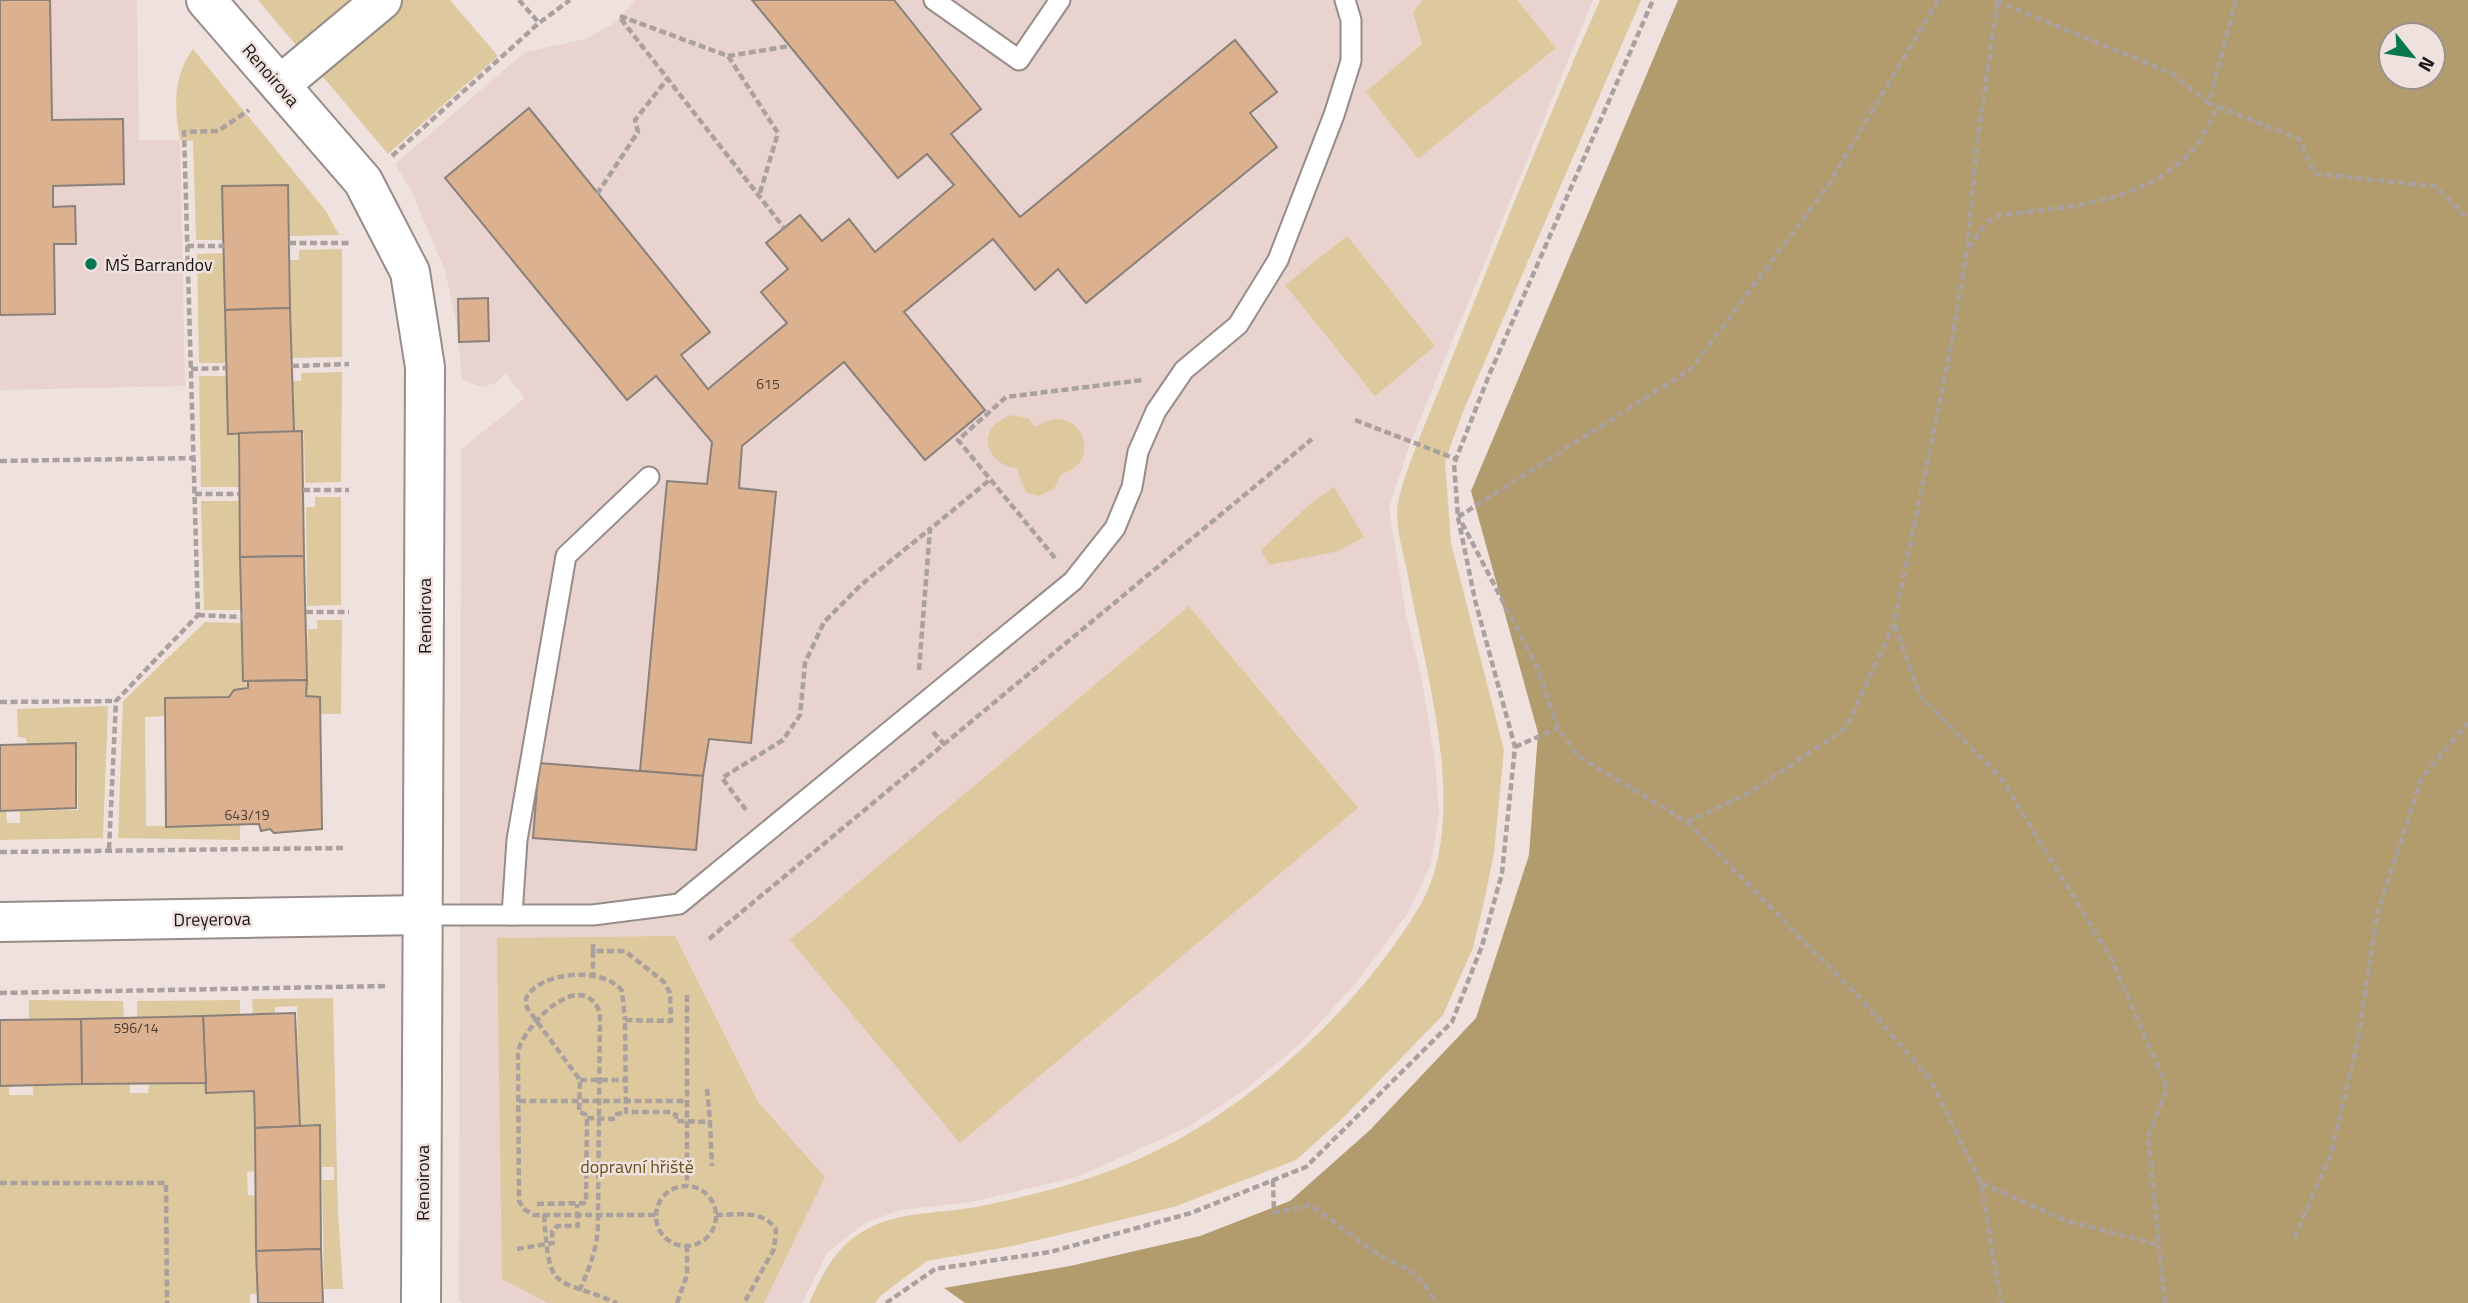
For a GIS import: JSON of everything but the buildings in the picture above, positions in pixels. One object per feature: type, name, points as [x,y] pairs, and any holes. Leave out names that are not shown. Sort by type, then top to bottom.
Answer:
[{"type":"street","name":"Renoirova","points":[[206,0],[363,181],[410,272],[425,367],[421,1303]]},
{"type":"street","points":[[280,85],[382,0]]},
{"type":"street","name":"Dreyerova","points":[[0,922],[424,915]]},
{"type":"lane","points":[[934,0],[1018,60],[1060,0]]},
{"type":"lane","points":[[424,915],[593,915],[678,904],[1073,581],[1115,528],[1132,487],[1138,452],[1156,411],[1184,370],[1238,325],[1278,260],[1334,115],[1351,61],[1351,20],[1345,0]]},
{"type":"lane","points":[[512,915],[517,840],[566,556],[649,477]]},
{"type":"path","points":[[519,0],[539,23]]},
{"type":"path","points":[[363,181],[507,56],[539,23],[570,0]]},
{"type":"path","points":[[886,1303],[935,1269],[1050,1252],[1191,1213],[1306,1167],[1452,1022],[1482,946],[1502,873],[1516,747],[1475,600],[1458,516],[1456,459],[1490,373],[1653,0]]},
{"type":"path","points":[[1458,516],[1690,369],[1827,187],[1938,0]]},
{"type":"path","points":[[2209,103],[2236,0]]},
{"type":"path","points":[[1687,822],[1751,792],[1846,728],[1894,624],[1951,352],[1967,249],[1978,135],[1997,1],[2171,73],[2209,103],[2299,139],[2315,174],[2435,186],[2468,219]]},
{"type":"path","points":[[783,228],[620,16],[728,56],[790,46]]},
{"type":"path","points":[[728,56],[778,134],[759,196]]},
{"type":"path","points":[[597,194],[638,132],[635,120],[668,78]]},
{"type":"path","points":[[109,849],[116,701],[198,615],[184,132],[219,131],[280,85]]},
{"type":"path","points":[[1967,249],[1987,222],[2000,215],[2113,199],[2159,178],[2192,151],[2218,106]]},
{"type":"path","points":[[289,243],[350,243]]},
{"type":"path","points":[[187,246],[224,246]]},
{"type":"path","points":[[292,366],[349,364]]},
{"type":"path","points":[[191,369],[226,368]]},
{"type":"path","points":[[1052,555],[958,440],[1006,397],[1135,379],[1175,384]]},
{"type":"path","points":[[1355,419],[1456,459]]},
{"type":"path","points":[[709,939],[1312,439]]},
{"type":"path","points":[[0,461],[194,458]]},
{"type":"path","points":[[764,835],[722,778],[783,740],[800,715],[806,663],[824,622],[862,584],[990,480]]},
{"type":"path","points":[[303,490],[349,490]]},
{"type":"path","points":[[195,494],[239,494]]},
{"type":"path","points":[[1458,516],[1537,667],[1558,728],[1578,756],[1687,822],[1860,998],[1931,1081],[1981,1183],[2001,1303]]},
{"type":"path","points":[[930,529],[916,711],[944,745]]},
{"type":"path","points":[[306,612],[349,612]]},
{"type":"path","points":[[198,615],[242,617]]},
{"type":"path","points":[[1894,624],[1920,696],[2001,778],[2111,958],[2167,1088],[2148,1137],[2165,1303]]},
{"type":"path","points":[[0,702],[116,701]]},
{"type":"path","points":[[2294,1238],[2331,1154],[2358,1040],[2377,915],[2421,779],[2468,723]]},
{"type":"path","points":[[1516,747],[1558,728]]},
{"type":"path","points":[[0,852],[344,848]]},
{"type":"path","points":[[593,915],[593,975]]},
{"type":"path","points":[[593,951],[625,951],[664,982],[670,993],[670,1021],[625,1020]]},
{"type":"path","points":[[537,1204],[577,1204],[588,1201],[587,1118],[586,1114],[579,1112],[580,1080],[527,1008],[526,998],[536,985],[554,979],[593,975],[611,981],[622,991],[626,1112]]},
{"type":"path","points":[[0,993],[397,986]]},
{"type":"path","points":[[579,1291],[596,1254],[598,1215],[600,1102],[600,1013],[593,1002],[580,995],[565,996],[523,1038],[518,1051],[519,1201],[527,1212],[544,1215],[598,1215],[657,1215]]},
{"type":"path","points":[[687,995],[687,1185]]},
{"type":"path","points":[[580,1080],[626,1080]]},
{"type":"path","points":[[707,1089],[712,1166]]},
{"type":"path","points":[[519,1101],[686,1101]]},
{"type":"path","points":[[587,1118],[615,1119],[617,1114],[626,1112],[671,1112],[676,1115],[676,1121],[710,1122]]},
{"type":"path","points":[[1273,1180],[1275,1213],[1310,1205],[1342,1225],[1368,1248],[1402,1264],[1425,1283],[1436,1303]]},
{"type":"path","points":[[0,1183],[166,1183],[167,1303]]},
{"type":"path","points":[[1981,1183],[2076,1224],[2159,1245]]},
{"type":"path","points":[[687,1185],[707,1195],[713,1202],[716,1215],[709,1235],[687,1246],[665,1237],[659,1230],[657,1215],[667,1193],[687,1185]]},
{"type":"path","points":[[517,1248],[553,1243],[552,1232],[557,1226],[578,1226],[577,1204]]},
{"type":"path","points":[[544,1215],[551,1272],[560,1282],[579,1291],[617,1303]]},
{"type":"path","points":[[716,1215],[757,1215],[768,1220],[776,1230],[774,1249],[744,1303]]},
{"type":"path","points":[[677,1303],[687,1275],[687,1246]]},
{"type":"shaded area","name":"MŠ Barrandov","points":[[0,0],[137,0],[139,140],[180,140],[185,386],[0,390]]},
{"type":"shaded area","points":[[636,0],[1593,0],[1411,441],[1389,508],[1406,614],[1421,675],[1435,761],[1439,813],[1431,864],[1409,911],[1358,981],[1300,1044],[1246,1089],[1188,1127],[1077,1177],[972,1202],[901,1210],[866,1222],[827,1253],[802,1303],[464,1303],[459,1301],[461,449],[525,398],[505,373],[496,383],[482,387],[462,380],[457,326],[445,271],[412,192],[395,164],[525,52],[586,39],[614,23]]},
{"type":"shaded area","points":[[1678,0],[2468,0],[2468,1303],[965,1303],[944,1288],[1070,1266],[1200,1236],[1290,1201],[1370,1130],[1476,1018],[1529,855],[1538,733],[1471,491]]},
{"type":"green space","points":[[258,0],[450,0],[498,56],[388,154]]},
{"type":"green space","points":[[1422,0],[1517,0],[1556,48],[1418,159],[1366,92],[1422,44],[1413,13]]},
{"type":"green space","points":[[1600,0],[1641,0],[1462,414],[1445,462],[1451,543],[1504,750],[1494,853],[1485,897],[1473,948],[1443,1015],[1344,1117],[1296,1160],[1174,1207],[1013,1246],[927,1261],[880,1296],[875,1303],[809,1303],[825,1271],[838,1253],[854,1237],[878,1224],[905,1216],[996,1203],[1079,1181],[1139,1159],[1180,1139],[1220,1114],[1297,1054],[1332,1020],[1393,947],[1418,909],[1434,874],[1442,834],[1443,792],[1434,704],[1398,530],[1398,501],[1415,449],[1500,238]]},
{"type":"green space","points":[[193,49],[326,211],[339,235],[290,236],[288,185],[224,186],[225,240],[196,240],[193,141],[180,140],[176,104],[182,70]]},
{"type":"green space","points":[[1347,236],[1435,346],[1375,396],[1285,285]]},
{"type":"green space","points":[[342,249],[342,357],[292,358],[290,260],[299,260],[299,250]]},
{"type":"green space","points":[[225,253],[227,363],[199,363],[197,254]]},
{"type":"green space","points":[[342,372],[341,482],[305,483],[304,433],[294,432],[293,381],[301,381],[301,373]]},
{"type":"green space","points":[[199,376],[227,376],[239,433],[240,487],[201,487]]},
{"type":"green space","points":[[1009,415],[1028,418],[1036,427],[1052,420],[1065,420],[1075,426],[1082,436],[1082,458],[1074,468],[1061,474],[1054,489],[1038,496],[1026,492],[1016,468],[1002,463],[991,452],[988,446],[990,431],[995,424]]},
{"type":"green space","points":[[1334,487],[1364,537],[1339,551],[1269,565],[1261,550],[1311,503]]},
{"type":"green space","points":[[315,497],[341,497],[341,605],[307,606],[306,507],[315,507]]},
{"type":"green space","points":[[201,501],[240,501],[241,610],[204,610]]},
{"type":"green space","points":[[1189,606],[1358,808],[960,1143],[790,940]]},
{"type":"green space","points":[[317,620],[342,620],[341,714],[321,714],[320,697],[306,696],[308,629],[317,629]]},
{"type":"green space","points":[[205,622],[242,623],[243,681],[248,681],[248,688],[234,690],[229,697],[166,698],[166,716],[145,717],[146,826],[240,825],[240,840],[118,838],[123,701]]},
{"type":"green space","points":[[108,706],[103,838],[0,840],[0,811],[6,811],[7,823],[20,823],[20,811],[78,810],[77,745],[27,746],[26,738],[18,737],[17,709]]},
{"type":"green space","name":"dopravní hřiště","points":[[675,936],[758,1102],[825,1177],[764,1303],[548,1303],[502,1279],[497,938]]},
{"type":"green space","points":[[333,998],[338,1212],[343,1289],[324,1289],[322,1180],[334,1180],[334,1167],[322,1167],[320,1126],[300,1126],[297,1006],[275,1007],[275,1016],[253,1017],[252,999]]},
{"type":"green space","points":[[29,1000],[123,1001],[124,1019],[29,1021]]},
{"type":"green space","points":[[240,1000],[240,1017],[137,1019],[137,1001]]},
{"type":"green space","points":[[206,1083],[207,1093],[255,1092],[256,1171],[247,1172],[248,1195],[257,1196],[259,1294],[250,1294],[250,1303],[0,1303],[0,1087],[9,1086],[9,1095],[33,1095],[33,1086],[130,1084],[130,1093],[148,1093],[149,1084]]},
{"type":"place","name":"MŠ Barrandov","points":[[91,264]]}]
